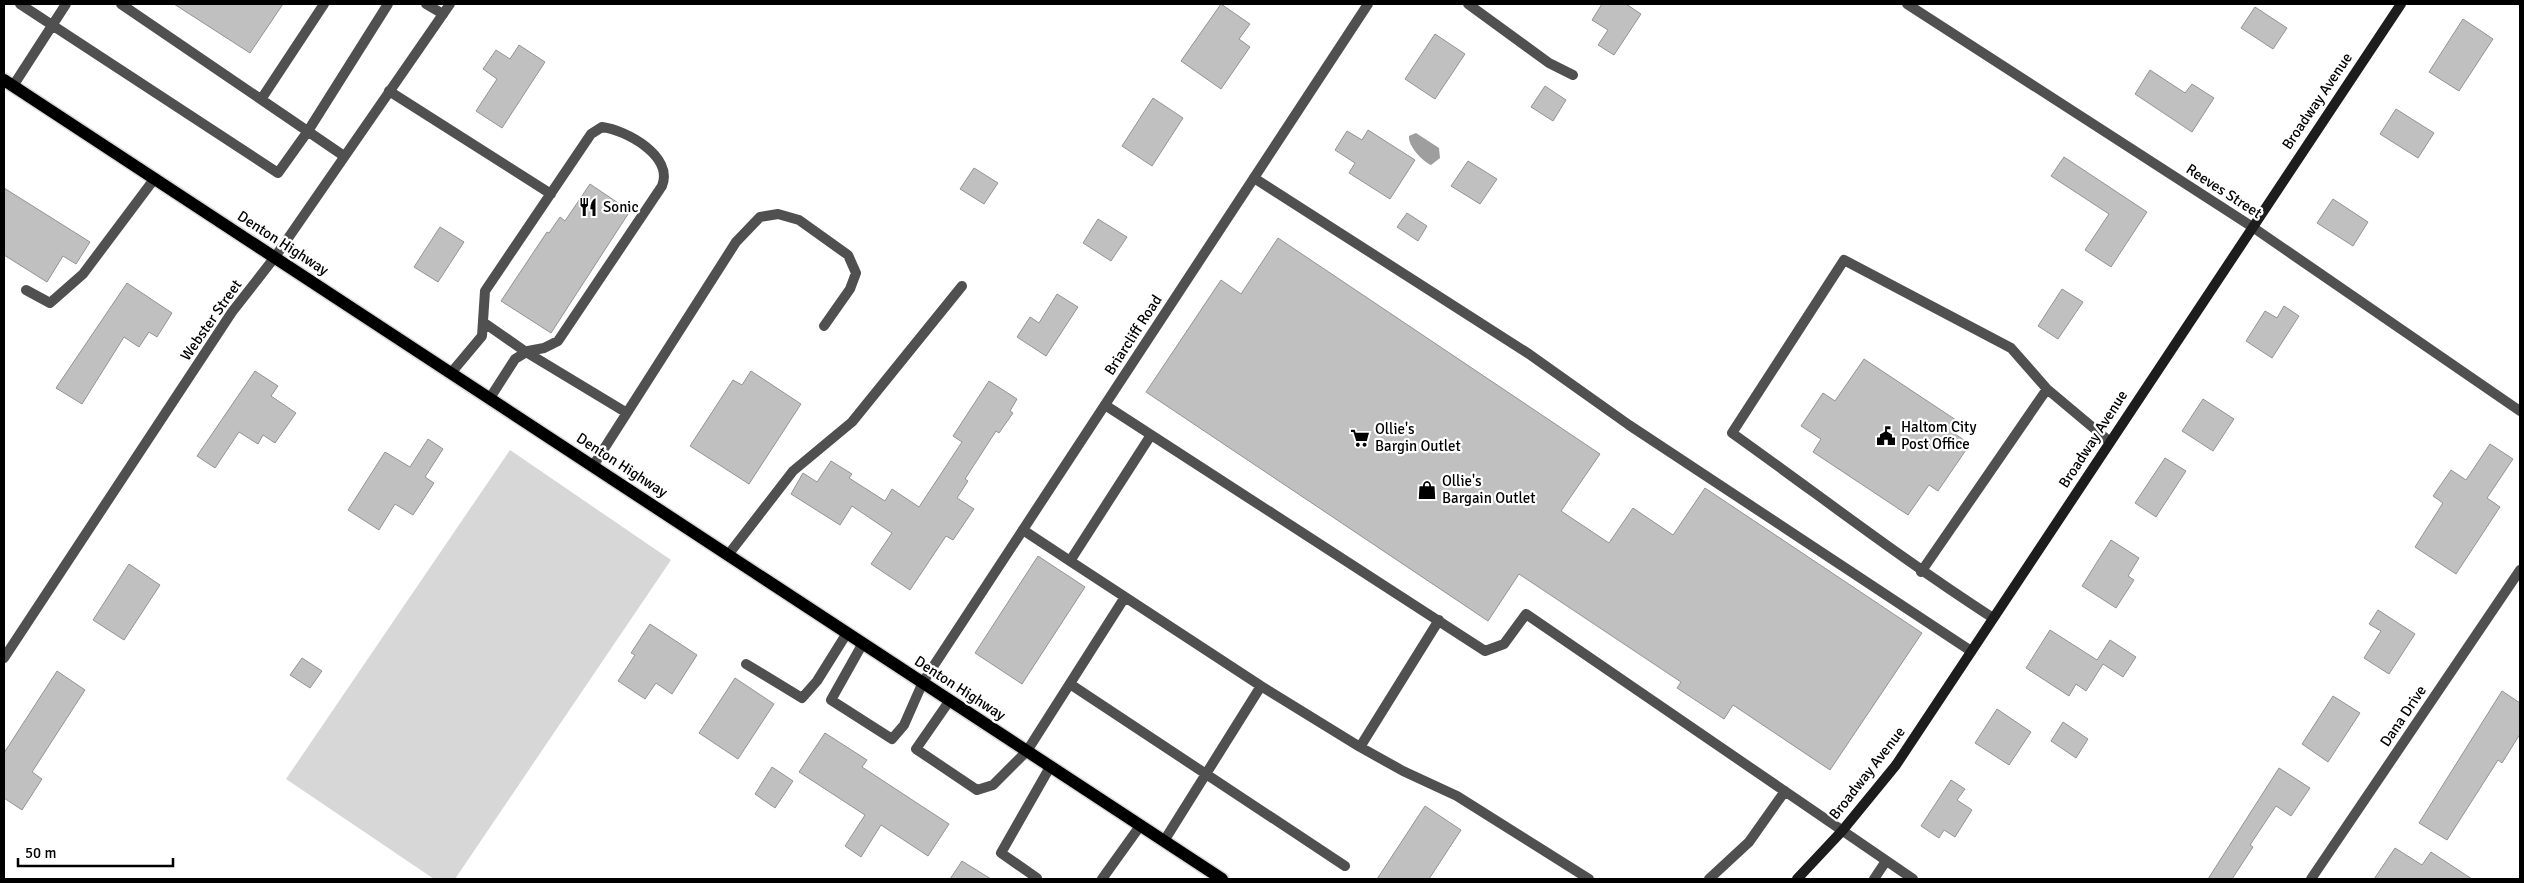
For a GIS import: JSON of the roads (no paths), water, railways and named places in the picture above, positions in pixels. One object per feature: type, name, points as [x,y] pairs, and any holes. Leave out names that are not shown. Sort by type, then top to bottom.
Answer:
[{"type":"main road","name":"Broadway Avenue","points":[[1797,879],[1842,831],[1896,765],[2251,226],[2400,4]]},
{"type":"main road","name":"Denton Highway","points":[[8,83],[1222,879]]},
{"type":"street","points":[[20,4],[278,173],[308,130],[388,4]]},
{"type":"street","points":[[8,83],[66,4]]},
{"type":"street","points":[[121,4],[262,98],[344,156]]},
{"type":"street","points":[[262,98],[324,4]]},
{"type":"street","points":[[426,4],[443,14]]},
{"type":"street","name":"Webster Street","points":[[4,658],[232,312],[275,257],[450,4]]},
{"type":"street","name":"Briarcliff Road","points":[[863,643],[831,700],[892,739],[904,725],[923,682],[1368,4]]},
{"type":"street","points":[[1468,4],[1550,63],[1574,75]]},
{"type":"street","name":"Reeves Street","points":[[1907,4],[2251,226],[2520,411]]},
{"type":"street","points":[[390,91],[551,194]]},
{"type":"street","points":[[451,372],[482,336],[485,291],[591,134],[602,127],[622,131],[644,146],[664,168],[666,178],[650,208],[558,341],[544,348],[526,352],[508,367],[490,398]]},
{"type":"street","points":[[26,290],[50,303],[83,274],[155,178]]},
{"type":"street","points":[[1254,178],[1529,354],[1629,425],[1972,650]]},
{"type":"street","points":[[593,466],[736,242],[760,217],[778,214],[799,220],[848,255],[856,273],[850,289],[824,326]]},
{"type":"street","points":[[1993,618],[1921,572],[1732,432],[1844,260],[2010,348],[2046,389],[2109,441]]},
{"type":"street","points":[[728,555],[793,471],[852,422],[962,286]]},
{"type":"street","points":[[483,322],[526,352],[627,413]]},
{"type":"street","points":[[1921,572],[2046,389]]},
{"type":"street","points":[[1105,405],[1485,651],[1504,644],[1526,614],[1914,879]]},
{"type":"street","points":[[1070,560],[1151,435]]},
{"type":"street","points":[[1023,530],[1261,686],[1403,772],[1457,796],[1589,879]]},
{"type":"street","name":"Dana Drive","points":[[2311,879],[2520,570]]},
{"type":"street","points":[[950,700],[916,749],[977,790],[992,785],[1027,751],[1125,597]]},
{"type":"street","points":[[1360,747],[1439,620]]},
{"type":"street","points":[[746,664],[802,698],[817,680],[847,633]]},
{"type":"street","points":[[1070,684],[1344,866]]},
{"type":"street","points":[[1164,841],[1261,686]]},
{"type":"street","points":[[1037,878],[1001,853],[1050,767]]},
{"type":"street","points":[[1709,879],[1749,842],[1785,791]]},
{"type":"street","points":[[1102,879],[1140,826]]},
{"type":"street","points":[[1874,879],[1886,860]]},
{"type":"place","name":"Sonic","points":[[588,207]]},
{"type":"place","name":"Haltom City Post Office","points":[[1886,436]]},
{"type":"place","name":"Ollie's Bargin Outlet","points":[[1360,438]]},
{"type":"place","name":"Ollie's Bargain Outlet","points":[[1427,490]]}]
